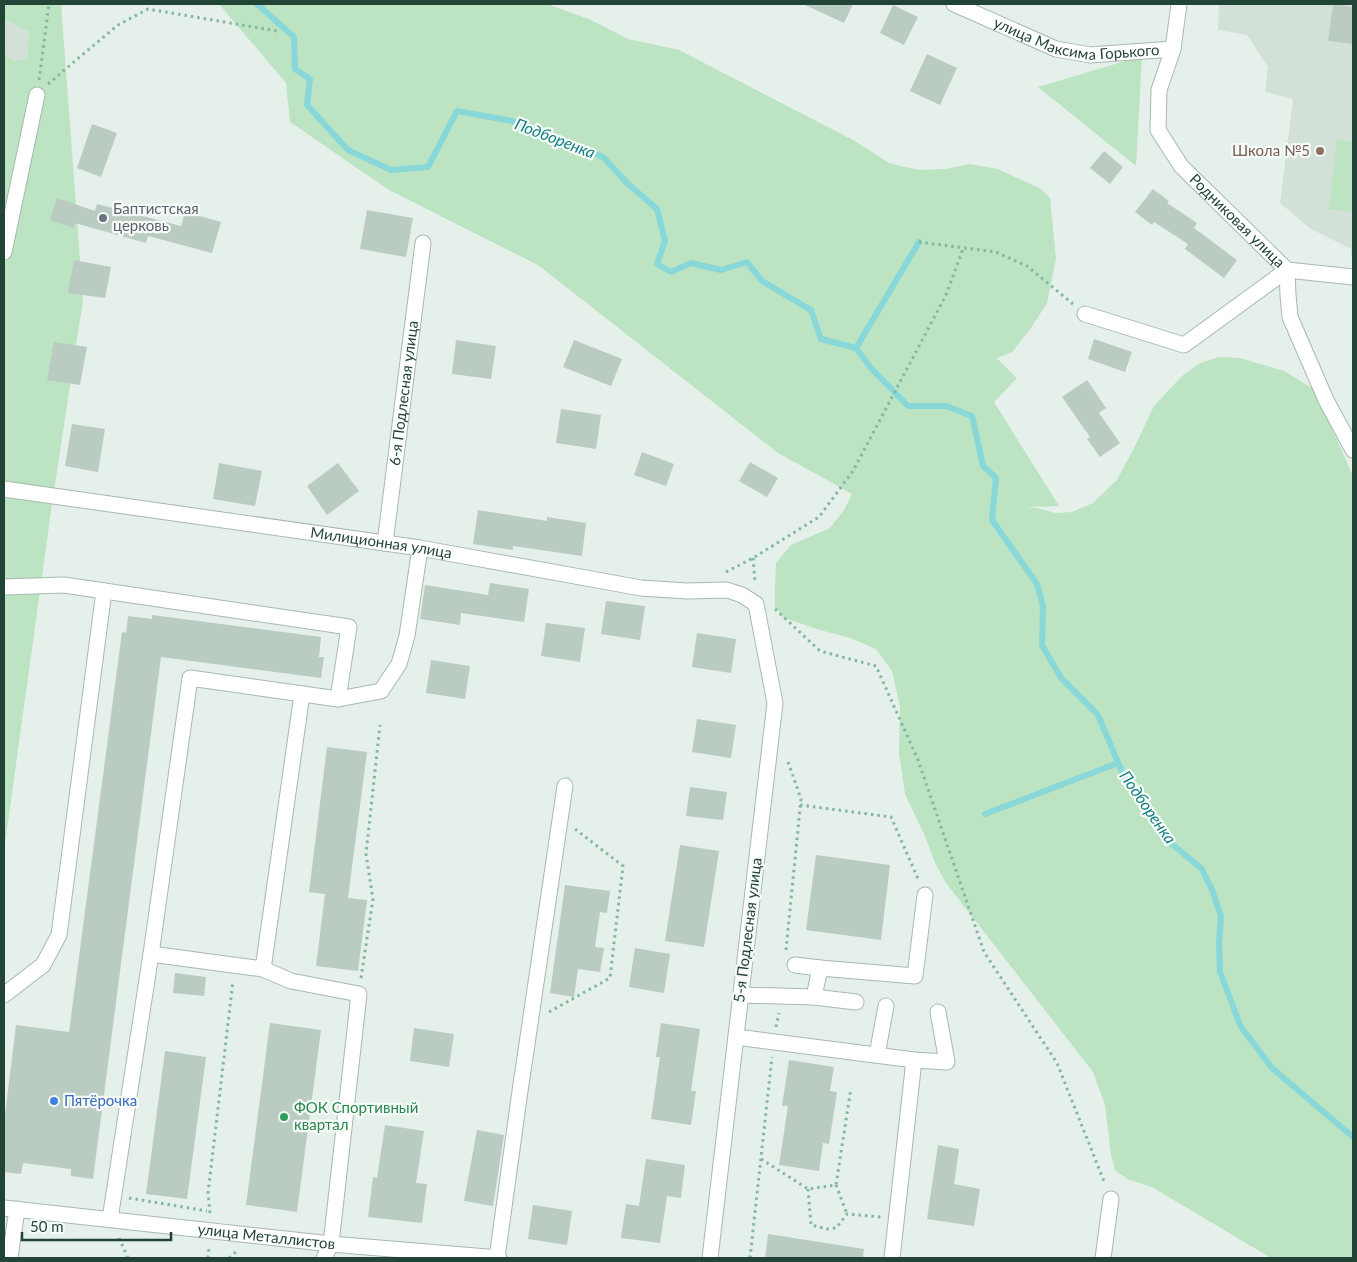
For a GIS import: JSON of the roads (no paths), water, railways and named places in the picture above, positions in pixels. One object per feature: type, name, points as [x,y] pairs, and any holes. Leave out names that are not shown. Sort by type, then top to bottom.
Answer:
[{"type":"street","name":"улица Максима Горького","points":[[954,4],[1056,49],[1090,55],[1173,49]]},
{"type":"street","name":"Родниковая улица","points":[[1179,4],[1173,49],[1159,90],[1158,130],[1181,166],[1287,270],[1290,318],[1326,400],[1353,450]]},
{"type":"street","points":[[4,252],[37,95]]},
{"type":"street","name":"6-я Подлесная улица","points":[[385,543],[423,243]]},
{"type":"street","points":[[1085,314],[1184,345],[1287,270],[1353,277]]},
{"type":"street","name":"Милиционная улица","points":[[4,489],[420,548],[641,588],[687,591],[727,590],[742,595],[756,604]]},
{"type":"street","points":[[110,1220],[151,954],[190,678],[338,699],[381,691],[399,664],[407,636],[420,548]]},
{"type":"street","points":[[4,587],[64,585],[349,627],[338,699]]},
{"type":"street","points":[[4,995],[43,965],[59,935],[104,591]]},
{"type":"street","name":"5-я Подлесная улица","points":[[710,1258],[775,703],[756,604]]},
{"type":"street","points":[[263,969],[302,694]]},
{"type":"street","points":[[498,1258],[565,786]]},
{"type":"street","points":[[791,962],[820,968],[915,976],[925,895]]},
{"type":"street","points":[[151,954],[263,969],[291,982],[359,994],[331,1244],[324,1258]]},
{"type":"street","points":[[814,997],[820,968]]},
{"type":"street","points":[[741,995],[814,997],[856,1002]]},
{"type":"street","points":[[877,1055],[886,1006]]},
{"type":"street","points":[[736,1036],[914,1060],[947,1062],[938,1012]]},
{"type":"street","points":[[892,1258],[914,1060]]},
{"type":"street","points":[[1102,1258],[1111,1199]]},
{"type":"street","points":[[10,1208],[10,1258]]},
{"type":"street","name":"улица Металлистов","points":[[10,1208],[331,1244],[498,1258]]},
{"type":"waterway","name":"Подборенка","points":[[257,4],[294,37],[295,69],[310,79],[307,105],[348,150],[391,170],[428,167],[457,111],[512,121],[603,157],[628,184],[657,209],[665,241],[657,264],[671,272],[691,263],[721,270],[747,262],[762,281],[811,310],[821,339],[856,348],[870,367],[908,406],[946,406],[972,416],[983,466],[996,478],[992,520],[1037,584],[1043,606],[1042,645],[1061,678],[1098,715],[1125,779],[1172,844],[1202,869],[1212,890],[1221,916],[1219,942],[1220,972],[1241,1027],[1272,1068],[1353,1137]]},
{"type":"waterway","points":[[856,348],[919,242]]},
{"type":"waterway","points":[[985,814],[1118,763]]},
{"type":"place","name":"Школа №5","points":[[1320,151]]},
{"type":"place","name":"Баптистская церковь","points":[[103,218]]},
{"type":"place","name":"Пятёрочка","points":[[54,1101]]},
{"type":"place","name":"ФОК Спортивный квартал","points":[[284,1117]]}]
